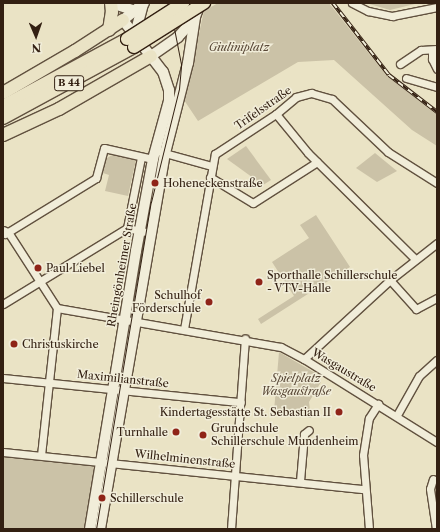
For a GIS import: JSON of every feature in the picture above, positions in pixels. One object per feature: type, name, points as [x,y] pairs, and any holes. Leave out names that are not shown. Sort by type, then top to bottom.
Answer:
[{"type":"highway","points":[[109,30],[112,12],[111,3]]},
{"type":"highway","name":"B 44","points":[[3,118],[132,40],[183,3]]},
{"type":"highway","name":"B 44","points":[[3,106],[202,3]]},
{"type":"highway","points":[[3,93],[109,30],[123,20]]},
{"type":"highway","points":[[3,135],[59,109],[151,56]]},
{"type":"street","points":[[111,3],[135,11]]},
{"type":"street","points":[[111,3],[123,20],[144,3]]},
{"type":"street","points":[[132,40],[144,3]]},
{"type":"street","points":[[151,56],[178,37],[195,17],[202,3]]},
{"type":"street","points":[[352,3],[368,11],[392,16],[437,7]]},
{"type":"street","name":"Rheingönheimer Straße","points":[[90,529],[99,468],[108,462],[136,322],[151,233],[159,154],[187,70],[195,17]]},
{"type":"street","name":"Rheingönheimer Straße","points":[[100,529],[108,462],[113,389],[124,320],[140,231],[159,154],[169,101],[169,90],[163,72],[151,56],[132,40],[123,20]]},
{"type":"street","points":[[400,64],[421,50],[434,49],[432,59],[437,69]]},
{"type":"street","points":[[406,78],[437,87]]},
{"type":"street","name":"Trifelsstraße","points":[[212,166],[215,154],[276,114],[302,94],[311,93],[326,96],[388,152],[437,183]]},
{"type":"street","points":[[276,114],[317,162],[415,259]]},
{"type":"street","points":[[41,455],[57,308],[41,281],[5,232],[96,178],[104,148],[142,157],[159,154],[212,166],[184,329]]},
{"type":"street","name":"Rheingönheimer Straße","points":[[127,228],[142,157]]},
{"type":"street","points":[[210,178],[253,204],[317,162]]},
{"type":"street","points":[[3,304],[127,228],[151,233]]},
{"type":"street","points":[[304,359],[390,280],[415,259],[436,245]]},
{"type":"street","points":[[390,280],[416,309],[437,298]]},
{"type":"street","name":"Wasgaustraße","points":[[57,308],[245,339],[280,348],[304,359],[437,441]]},
{"type":"street","points":[[231,529],[237,476],[245,339]]},
{"type":"street","points":[[397,415],[419,376],[437,360]]},
{"type":"street","name":"Maximilianstraße","points":[[3,378],[241,402]]},
{"type":"street","points":[[369,529],[364,489],[363,455],[369,418],[378,404]]},
{"type":"street","points":[[300,481],[304,434],[309,430]]},
{"type":"street","name":"Wilhelminenstraße","points":[[3,452],[300,481],[364,489]]},
{"type":"street","points":[[433,479],[430,489],[436,529]]},
{"type":"green space","name":"Giuliniplatz","points":[[218,3],[329,3],[386,75],[437,115],[437,146],[412,130],[334,60],[298,62],[198,121],[184,100],[204,11]]},
{"type":"green space","points":[[366,3],[419,3],[390,10]]},
{"type":"green space","points":[[246,146],[271,180],[263,185],[227,159]]},
{"type":"green space","points":[[375,153],[397,171],[377,182],[356,168]]},
{"type":"green space","points":[[114,154],[136,160],[128,196],[105,191],[109,175],[103,173],[105,159]]},
{"type":"green space","points":[[316,215],[350,267],[261,324],[258,319],[294,296],[272,262],[309,238],[300,225]]},
{"type":"green space","name":"Spielplatz Wasgaustraße","points":[[279,352],[317,374],[315,378],[321,382],[309,402],[311,418],[274,411]]},
{"type":"green space","points":[[3,456],[94,465],[88,529],[3,529]]},
{"type":"tram line","points":[[96,529],[151,202],[179,89],[181,64],[169,3]]},
{"type":"railway","points":[[333,3],[389,75],[437,112]]},
{"type":"place","name":"Hoheneckenstraße","points":[[155,183]]},
{"type":"place","name":"Paul Liebel","points":[[38,268]]},
{"type":"place","name":"Sporthalle Schillerschule - VTV-Halle","points":[[259,282]]},
{"type":"place","name":"Schulhof Förderschule","points":[[209,302]]},
{"type":"place","name":"Christuskirche","points":[[14,344]]},
{"type":"place","name":"Kindertagesstätte St. Sebastian II","points":[[339,412]]},
{"type":"place","name":"Turnhalle","points":[[176,432]]},
{"type":"place","name":"Grundschule Schillerschule Mundenheim","points":[[203,435]]},
{"type":"place","name":"Schillerschule","points":[[102,498]]}]
